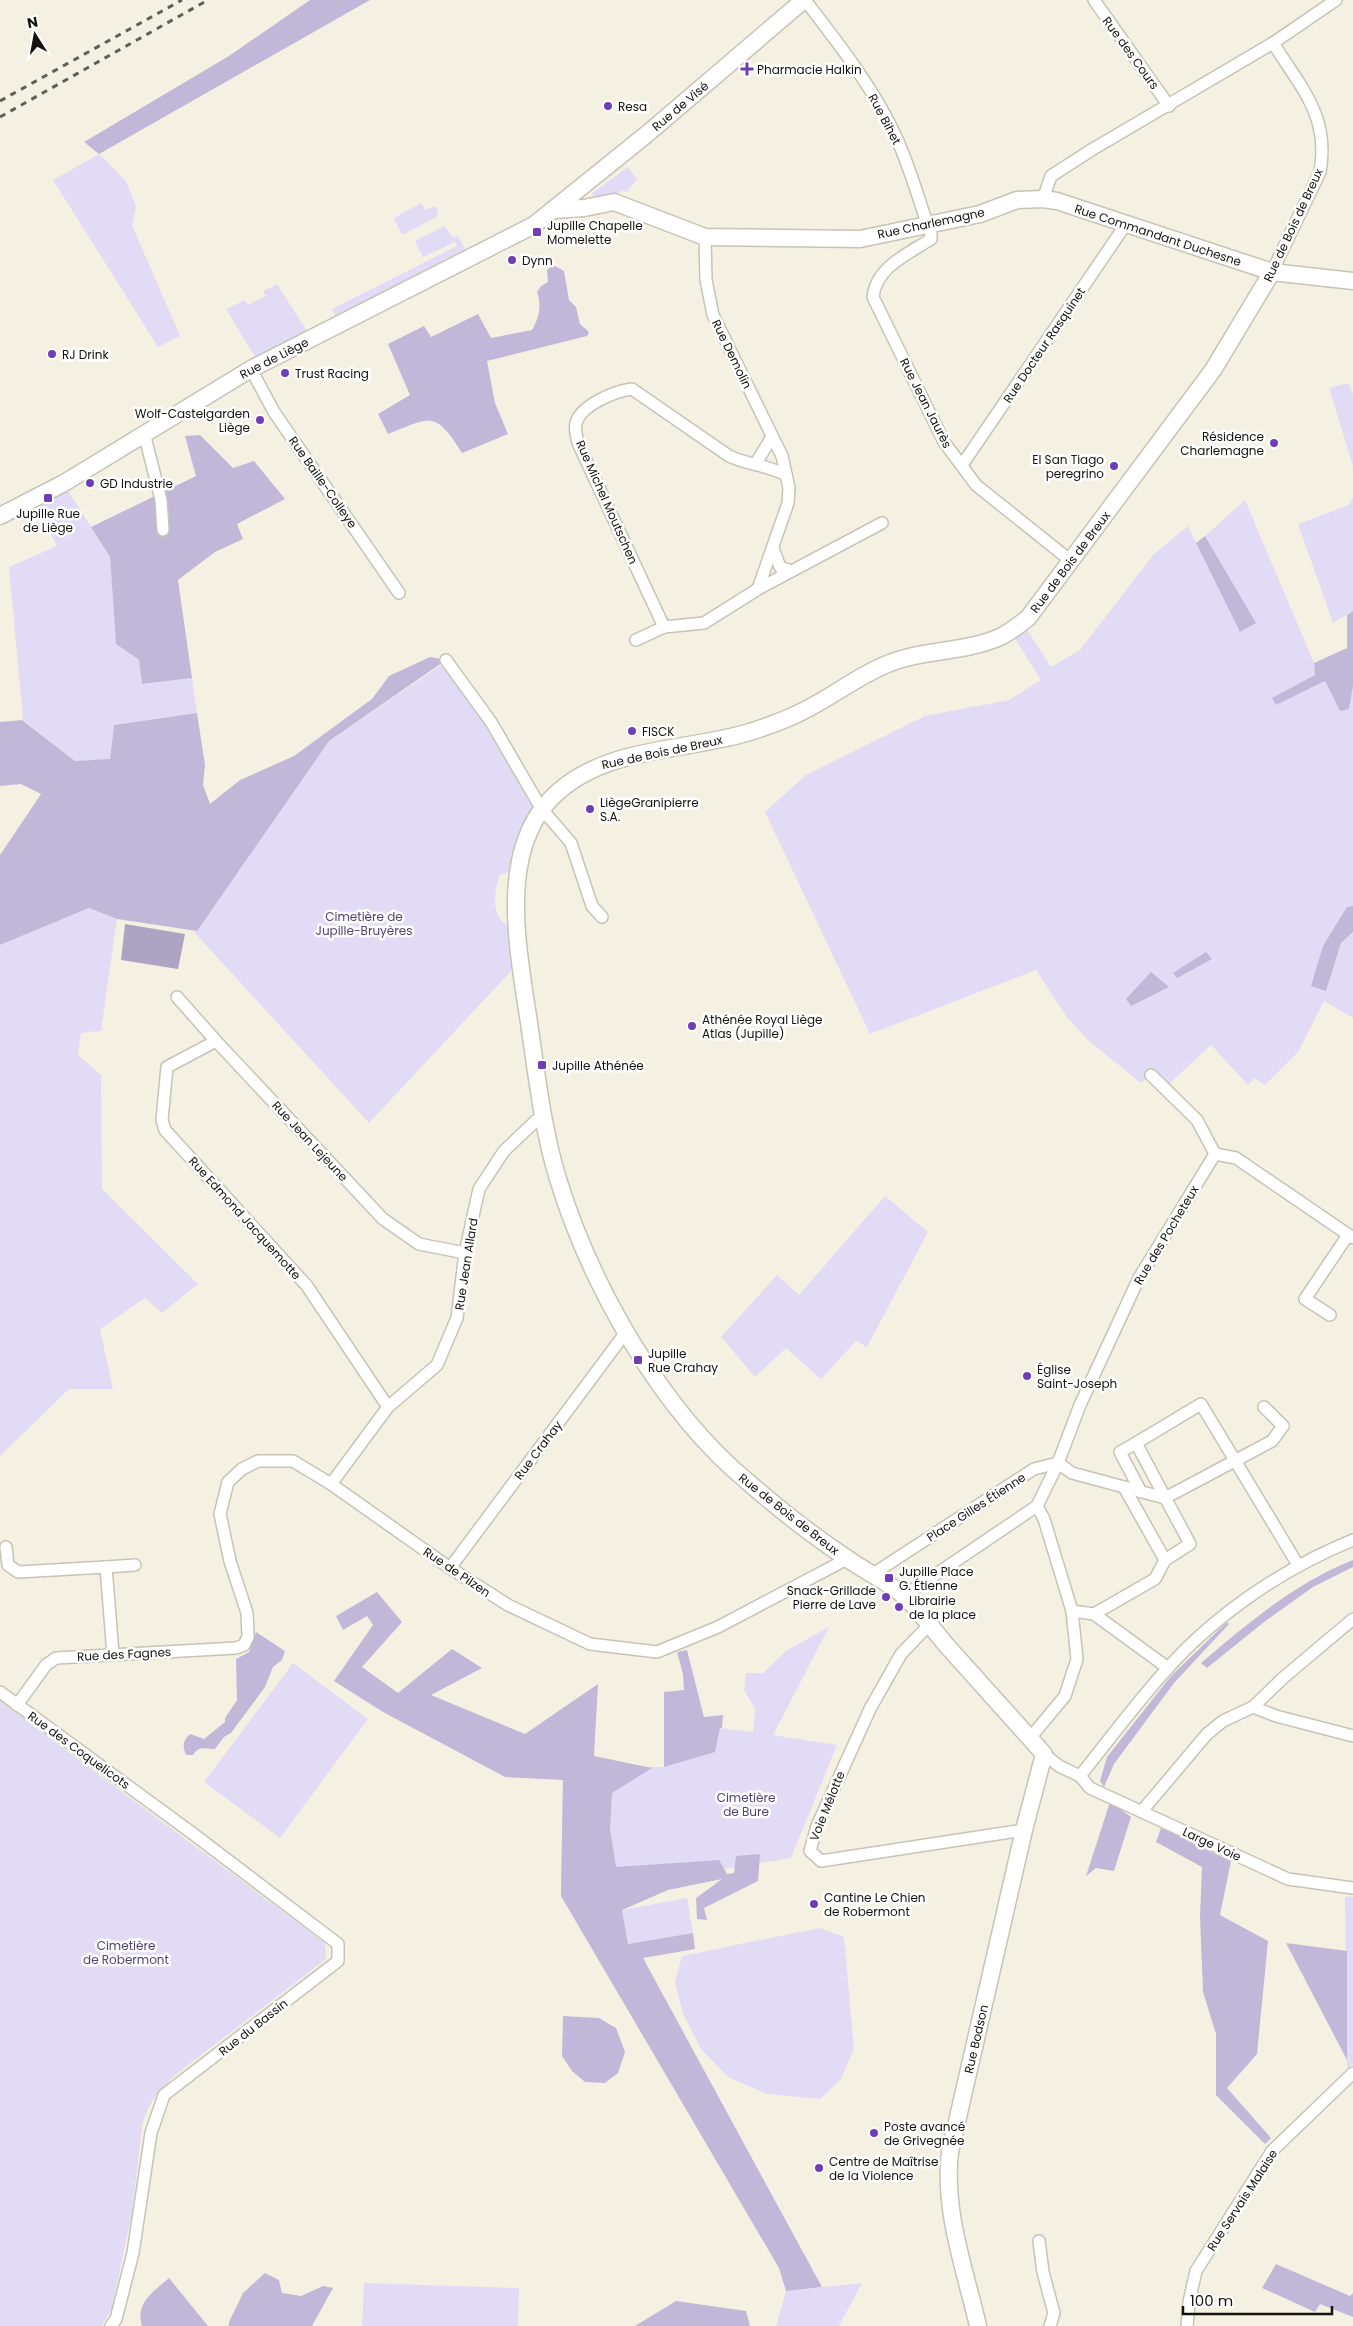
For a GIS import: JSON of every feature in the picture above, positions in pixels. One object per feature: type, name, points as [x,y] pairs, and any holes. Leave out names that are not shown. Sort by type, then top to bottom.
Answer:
[{"type":"street","name":"Rue de Visé","points":[[554,210],[804,0]]},
{"type":"street","name":"Rue Bihet","points":[[804,0],[860,74],[896,136],[912,174],[928,225]]},
{"type":"street","name":"Rue des Cours","points":[[1094,0],[1169,106]]},
{"type":"street","points":[[1043,199],[1051,176],[1093,149],[1169,106],[1273,43],[1336,0]]},
{"type":"street","name":"Rue de Bois de Breux","points":[[1044,1754],[904,1596],[873,1574],[847,1559],[745,1480],[714,1450],[664,1390],[626,1332],[598,1282],[557,1177],[542,1114],[518,948],[514,899],[521,857],[541,808],[560,789],[595,766],[638,754],[699,745],[751,731],[797,714],[887,663],[964,647],[1001,637],[1028,618],[1213,370],[1272,272],[1320,172],[1323,136],[1319,119],[1273,43]]},
{"type":"street","name":"Rue Charlemagne","points":[[554,210],[584,208],[614,202],[705,238],[860,238],[980,214],[1016,200],[1043,199]]},
{"type":"street","name":"Rue Commandant Duchesne","points":[[1043,199],[1057,201],[1272,272],[1353,281]]},
{"type":"street","name":"Rue de Liège","points":[[0,516],[64,483],[251,369],[514,237],[554,210]]},
{"type":"street","name":"Rue Docteur Rasquinet","points":[[962,466],[1126,224]]},
{"type":"street","name":"Rue Jean Jaurès","points":[[928,225],[932,239],[890,265],[875,284],[874,297],[944,442],[976,485],[1071,561]]},
{"type":"street","name":"Rue Demolin","points":[[705,238],[706,280],[713,315],[782,456],[786,475]]},
{"type":"street","name":"Rue Baille-Colleye","points":[[251,369],[274,412],[399,593]]},
{"type":"street","name":"Rue Michel Moutschen","points":[[664,628],[578,443],[575,425],[581,412],[618,390],[632,390],[729,456],[742,462],[756,463],[772,468],[786,475]]},
{"type":"street","points":[[144,433],[161,500],[164,530]]},
{"type":"street","points":[[756,463],[772,437]]},
{"type":"street","points":[[758,588],[788,503],[786,475]]},
{"type":"street","points":[[636,640],[664,628],[704,623],[758,588],[882,523]]},
{"type":"street","points":[[773,548],[780,567],[791,571]]},
{"type":"street","points":[[446,660],[490,722],[541,808],[571,843],[592,906],[602,917]]},
{"type":"street","name":"Rue Jean Lejeune","points":[[177,996],[216,1041],[383,1219],[419,1244],[465,1253]]},
{"type":"street","name":"Rue Edmond Jacquemotte","points":[[216,1041],[167,1067],[162,1120],[165,1130],[307,1286],[388,1407]]},
{"type":"street","points":[[1151,1074],[1197,1120],[1215,1154],[1236,1158],[1351,1237],[1305,1299],[1330,1315]]},
{"type":"street","name":"Rue Jean Allard","points":[[331,1484],[388,1407],[437,1365],[457,1318],[465,1253],[479,1189],[504,1151],[542,1114]]},
{"type":"street","name":"Rue des Pocheteux","points":[[1058,1463],[1080,1405],[1138,1278],[1215,1154]]},
{"type":"street","name":"Rue Crahay","points":[[450,1568],[626,1332]]},
{"type":"street","points":[[1141,1492],[1120,1452],[1201,1404],[1298,1565]]},
{"type":"street","points":[[1058,1463],[1072,1473],[1165,1498],[1272,1441],[1283,1426],[1264,1407]]},
{"type":"street","points":[[1094,1614],[1125,1594],[1155,1579],[1165,1560],[1190,1544],[1136,1443]]},
{"type":"street","name":"Rue de Pilzen","points":[[248,1637],[247,1613],[230,1561],[220,1514],[228,1482],[242,1468],[258,1461],[293,1460],[331,1484],[450,1568],[508,1605],[590,1644],[657,1652],[718,1628],[847,1559]]},
{"type":"street","name":"Place Gilles Étienne","points":[[873,1574],[1034,1469],[1058,1463]]},
{"type":"street","name":"Place Gilles Étienne","points":[[904,1596],[1037,1506],[1058,1463]]},
{"type":"street","points":[[1124,1487],[1165,1560]]},
{"type":"street","points":[[1030,1738],[1065,1696],[1077,1659],[1072,1611],[1044,1519],[1037,1506]]},
{"type":"street","points":[[1080,1776],[1168,1668],[1217,1622],[1270,1582],[1298,1565],[1353,1540]]},
{"type":"street","points":[[6,1547],[8,1565],[18,1572],[135,1565]]},
{"type":"street","points":[[106,1567],[113,1654]]},
{"type":"street","points":[[1072,1611],[1094,1614],[1168,1668]]},
{"type":"street","points":[[1142,1811],[1206,1734],[1223,1721],[1253,1707],[1283,1678],[1353,1619]]},
{"type":"street","name":"Voie Mélotte","points":[[928,1625],[901,1654],[870,1709],[817,1826],[810,1851],[821,1861],[1024,1830]]},
{"type":"street","name":"Rue des Fagnes","points":[[17,1704],[46,1665],[56,1658],[236,1648],[244,1645],[248,1637]]},
{"type":"street","name":"Rue des Coquelicots","points":[[0,1692],[157,1808]]},
{"type":"street","points":[[1253,1707],[1276,1716],[1353,1736]]},
{"type":"street","name":"Rue Bodson","points":[[978,2326],[956,2234],[947,2176],[950,2152],[1024,1830],[1044,1754]]},
{"type":"street","name":"Large Voie","points":[[1044,1754],[1059,1766],[1080,1776],[1090,1788],[1288,1879],[1353,1888]]},
{"type":"street","name":"Rue du Bassin","points":[[111,2326],[116,2319],[133,2253],[151,2133],[164,2095],[338,1961],[338,1944],[157,1808]]},
{"type":"street","name":"Rue Servais Malaise","points":[[1187,2326],[1189,2302],[1196,2271],[1272,2151],[1353,2073]]},
{"type":"street","points":[[1039,2242],[1042,2272],[1054,2313],[1050,2326]]},
{"type":"green space","points":[[99,154],[126,181],[136,207],[132,225],[180,336],[158,347],[53,180]]},
{"type":"green space","points":[[628,167],[637,179],[627,192],[622,190],[620,193],[595,197],[591,194]]},
{"type":"green space","points":[[421,203],[425,210],[434,206],[437,208],[438,216],[402,235],[394,218]]},
{"type":"green space","points":[[444,226],[454,238],[458,236],[466,251],[445,259],[446,261],[336,317],[332,309],[457,246],[455,242],[423,257],[415,241]]},
{"type":"green space","points":[[277,284],[307,331],[255,357],[226,309],[245,300],[248,305],[266,296],[263,291]]},
{"type":"green space","points":[[1348,383],[1353,394],[1353,466],[1329,388]]},
{"type":"green space","points":[[67,489],[110,557],[116,644],[139,660],[142,684],[192,678],[197,713],[114,725],[110,760],[75,761],[23,720],[9,567],[57,546],[36,506]]},
{"type":"green space","points":[[1353,497],[1353,611],[1333,623],[1298,524],[1349,505]]},
{"type":"green space","points":[[1245,500],[1314,663],[1315,675],[1273,698],[1276,705],[1325,681],[1340,711],[1349,708],[1353,686],[1353,906],[1347,907],[1326,991],[1341,943],[1353,932],[1353,1018],[1324,1001],[1298,1052],[1265,1085],[1255,1078],[1248,1085],[1211,1045],[1168,1085],[1156,1070],[1141,1083],[1089,1041],[1066,1016],[1036,970],[870,1034],[765,812],[806,775],[925,716],[1009,700],[1041,680],[1014,637],[1026,628],[1051,667],[1080,650],[1153,555],[1188,526],[1240,632],[1255,623],[1205,536]]},
{"type":"green space","name":"Cimetière de Jupille-Bruyères","points":[[444,663],[503,749],[534,805],[509,872],[500,875],[495,895],[498,916],[507,925],[513,969],[369,1123],[194,932],[329,741]]},
{"type":"green space","points":[[89,908],[117,919],[101,1031],[81,1033],[78,1055],[101,1075],[102,1189],[198,1284],[162,1313],[145,1298],[100,1329],[113,1389],[69,1389],[0,1456],[0,945]]},
{"type":"green space","points":[[885,1196],[928,1232],[867,1347],[856,1341],[821,1379],[786,1348],[755,1377],[721,1337],[777,1275],[799,1295]]},
{"type":"green space","name":"Cimetière de Bure","points":[[829,1627],[773,1735],[837,1745],[791,1858],[561,1896],[563,1768],[664,1767],[720,1728],[753,1732],[755,1709],[744,1690],[746,1673],[763,1673],[786,1651]]},
{"type":"green space","points":[[293,1663],[368,1719],[280,1838],[204,1782]]},
{"type":"green space","name":"Cimetière de Robermont","points":[[0,1701],[325,1943],[326,1959],[174,2076],[153,2099],[142,2126],[132,2213],[112,2308],[102,2326],[0,2326]]},
{"type":"green space","points":[[1345,1896],[1353,1897],[1353,2064],[1347,2068]]},
{"type":"green space","points":[[687,1898],[693,1933],[628,1944],[622,1910]]},
{"type":"green space","points":[[820,1928],[844,1937],[854,2049],[841,2079],[820,2099],[767,2094],[728,2077],[701,2049],[683,2014],[675,1982],[682,1956]]},
{"type":"green space","points":[[364,2283],[519,2288],[518,2326],[362,2326]]},
{"type":"green space","points":[[862,2283],[839,2326],[776,2326],[786,2291]]},
{"type":"shaded area","points":[[310,0],[370,0],[99,154],[84,142],[229,56]]},
{"type":"shaded area","points":[[555,266],[564,271],[569,300],[576,307],[580,324],[589,332],[587,336],[487,361],[495,403],[508,434],[462,453],[446,430],[431,421],[414,423],[388,434],[378,414],[410,395],[388,344],[424,326],[431,337],[478,314],[491,338],[532,330],[539,312],[537,292],[541,286],[548,282],[547,270]]},
{"type":"shaded area","points":[[200,435],[233,468],[254,461],[285,499],[237,524],[243,539],[215,552],[178,580],[192,678],[142,684],[139,660],[116,644],[110,557],[91,527],[196,476],[185,436]]},
{"type":"shaded area","points":[[1205,536],[1256,623],[1240,632],[1196,543]]},
{"type":"shaded area","points":[[1353,611],[1353,686],[1349,709],[1340,711],[1325,681],[1276,705],[1272,698],[1315,675],[1314,663],[1347,648],[1347,615]]},
{"type":"shaded area","points":[[430,657],[446,660],[329,741],[197,931],[117,919],[89,908],[0,945],[0,855],[41,794],[21,784],[0,786],[0,722],[22,720],[75,761],[110,759],[114,725],[197,713],[205,765],[203,785],[210,804],[240,780],[294,756],[372,699],[389,676]]},
{"type":"shaded area","points":[[1353,906],[1353,932],[1341,943],[1326,991],[1311,986],[1323,946],[1347,907]]},
{"type":"shaded area","points":[[125,924],[185,934],[178,969],[121,960]]},
{"type":"shaded area","points":[[1206,952],[1212,959],[1177,978],[1173,973]]},
{"type":"shaded area","points":[[1151,972],[1169,987],[1131,1006],[1126,999]]},
{"type":"shaded area","points":[[1353,1560],[1353,1567],[1313,1587],[1264,1622],[1207,1668],[1201,1663],[1236,1633],[1292,1592],[1311,1580]]},
{"type":"shaded area","points":[[377,1592],[402,1622],[362,1667],[398,1693],[452,1649],[482,1668],[431,1695],[525,1734],[598,1684],[594,1756],[652,1768],[612,1793],[610,1829],[616,1867],[719,1860],[727,1874],[734,1873],[736,1856],[760,1854],[758,1881],[704,1908],[707,1920],[697,1919],[696,1898],[722,1879],[668,1890],[622,1910],[628,1944],[693,1933],[695,1949],[643,1958],[822,2287],[786,2291],[779,2268],[561,1896],[563,1780],[505,1777],[383,1712],[334,1681],[373,1625],[367,1616],[343,1630],[336,1616]]},
{"type":"shaded area","points":[[1227,1622],[1229,1624],[1174,1683],[1114,1764],[1104,1787],[1100,1781],[1107,1757],[1171,1676]]},
{"type":"shaded area","points":[[256,1632],[285,1651],[282,1660],[273,1667],[265,1687],[231,1733],[224,1737],[215,1749],[200,1749],[193,1755],[186,1755],[184,1743],[190,1734],[204,1739],[225,1722],[225,1718],[237,1700],[236,1659],[249,1652]]},
{"type":"shaded area","points":[[687,1650],[704,1717],[723,1715],[722,1728],[720,1728],[715,1752],[664,1767],[664,1692],[684,1690],[683,1674],[677,1652]]},
{"type":"shaded area","points":[[1110,1802],[1131,1817],[1114,1871],[1096,1868],[1086,1876]]},
{"type":"shaded area","points":[[1161,1828],[1231,1861],[1220,1915],[1268,1941],[1257,2054],[1227,2088],[1271,2138],[1265,2144],[1216,2095],[1216,2034],[1203,1992],[1200,1916],[1202,1867],[1156,1842]]},
{"type":"shaded area","points":[[1286,1943],[1347,1951],[1347,2060]]},
{"type":"shaded area","points":[[563,2016],[599,2018],[616,2028],[625,2052],[618,2073],[605,2083],[585,2082],[572,2071],[562,2056]]},
{"type":"shaded area","points":[[1276,2264],[1350,2296],[1353,2293],[1353,2317],[1320,2304],[1315,2312],[1262,2288]]},
{"type":"shaded area","points":[[265,2273],[279,2280],[282,2293],[301,2296],[323,2286],[333,2288],[312,2326],[229,2326],[229,2322],[243,2293]]},
{"type":"shaded area","points":[[169,2278],[208,2326],[142,2326],[140,2318],[143,2304]]},
{"type":"shaded area","points":[[676,2301],[746,2311],[750,2326],[635,2326]]},
{"type":"railway","points":[[0,101],[182,0]]},
{"type":"railway","points":[[0,117],[208,0]]},
{"type":"place","name":"Pharmacie Halkin","points":[[747,69]]},
{"type":"place","name":"Resa","points":[[608,106]]},
{"type":"place","name":"Jupille Chapelle Momelette","points":[[537,232]]},
{"type":"place","name":"Dynn","points":[[512,260]]},
{"type":"place","name":"RJ Drink","points":[[52,354]]},
{"type":"place","name":"Trust Racing","points":[[285,373]]},
{"type":"place","name":"Wolf-Castelgarden Liège","points":[[260,420]]},
{"type":"place","name":"Résidence Charlemagne","points":[[1274,443]]},
{"type":"place","name":"El San Tiago peregrino","points":[[1114,466]]},
{"type":"place","name":"GD Industrie","points":[[90,483]]},
{"type":"place","name":"Jupille Rue de Liège","points":[[48,498]]},
{"type":"place","name":"FISCK","points":[[632,731]]},
{"type":"place","name":"LiègeGranipierre S.A.","points":[[590,809]]},
{"type":"place","name":"Athénée Royal Liège Atlas (Jupille)","points":[[692,1026]]},
{"type":"place","name":"Jupille Athénée","points":[[542,1065]]},
{"type":"place","name":"Jupille Rue Crahay","points":[[638,1360]]},
{"type":"place","name":"Église Saint-Joseph","points":[[1027,1376]]},
{"type":"place","name":"Jupille Place G. Étienne","points":[[889,1578]]},
{"type":"place","name":"Snack-Grillade Pierre de Lave","points":[[886,1597]]},
{"type":"place","name":"Librairie de la place","points":[[899,1607]]},
{"type":"place","name":"Cantine Le Chien de Robermont","points":[[814,1904]]},
{"type":"place","name":"Poste avancé de Grivegnée","points":[[874,2133]]},
{"type":"place","name":"Centre de Maîtrise de la Violence","points":[[819,2168]]}]
